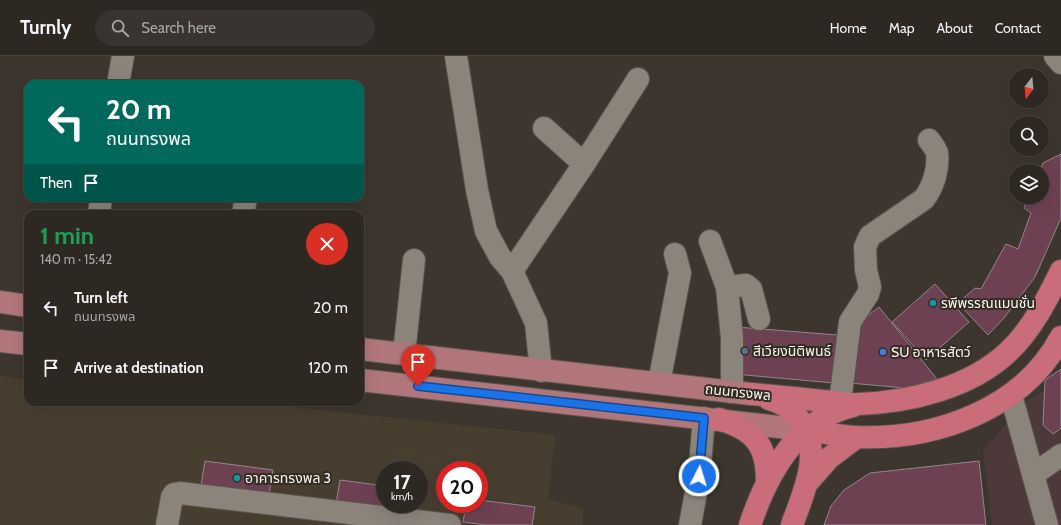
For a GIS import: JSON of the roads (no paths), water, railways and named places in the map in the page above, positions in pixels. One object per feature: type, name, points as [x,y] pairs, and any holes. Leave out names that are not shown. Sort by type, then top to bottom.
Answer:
[{"type":"highway","name":"ถนนทรงพล","points":[[741,393],[849,403],[912,398],[949,388],[989,367],[1008,352],[1024,334],[1050,294],[1061,271]]},
{"type":"highway","name":"ถนนทรงพล","points":[[806,430],[857,437],[896,436],[923,432],[967,419],[990,408],[1011,395],[1034,375],[1053,353],[1061,337]]},
{"type":"highway","points":[[741,393],[777,401],[793,411],[806,430],[812,445],[811,461],[806,484],[792,525]]},
{"type":"highway","points":[[750,525],[767,482],[783,454],[806,430],[849,403]]},
{"type":"highway","points":[[711,418],[737,425],[754,436],[762,448],[767,463],[767,482]]},
{"type":"highway","points":[[806,484],[829,458],[857,437]]},
{"type":"main road","points":[[0,302],[24,305]]},
{"type":"main road","points":[[0,342],[24,344]]},
{"type":"main road","name":"ถนนทรงพล","points":[[364,349],[741,393]]},
{"type":"main road","name":"ถนนทรงพล","points":[[364,380],[711,418],[806,430]]},
{"type":"street","points":[[119,80],[123,56]]},
{"type":"street","points":[[456,56],[477,190],[486,231],[500,257],[512,271],[536,323],[541,371]]},
{"type":"street","points":[[1055,56],[1061,64]]},
{"type":"street","points":[[512,271],[584,164],[638,79]]},
{"type":"street","points":[[544,128],[584,164]]},
{"type":"street","points":[[849,403],[850,322],[868,294],[870,287],[866,270],[865,247],[870,236],[924,199],[930,191],[936,174],[937,152],[929,140]]},
{"type":"street","points":[[710,241],[727,287],[732,338],[741,393]]},
{"type":"street","points":[[659,383],[680,273],[675,254]]},
{"type":"street","points":[[404,354],[414,260]]},
{"type":"street","points":[[727,287],[746,284],[750,289],[760,319]]},
{"type":"street","points":[[1011,395],[1048,525]]},
{"type":"street","points":[[690,525],[711,418]]},
{"type":"street","points":[[1033,475],[1061,455]]},
{"type":"street","points":[[167,525],[172,497],[174,494],[180,493],[450,525]]},
{"type":"place","name":"รพีพรรณแมนชั่น","points":[[933,303]]},
{"type":"place","name":"สีเวียงนิติพนธ์","points":[[745,351]]},
{"type":"place","name":"SU อาหารสัตว์","points":[[883,352]]},
{"type":"place","name":"อาคารทรงพล 3","points":[[237,478]]}]
